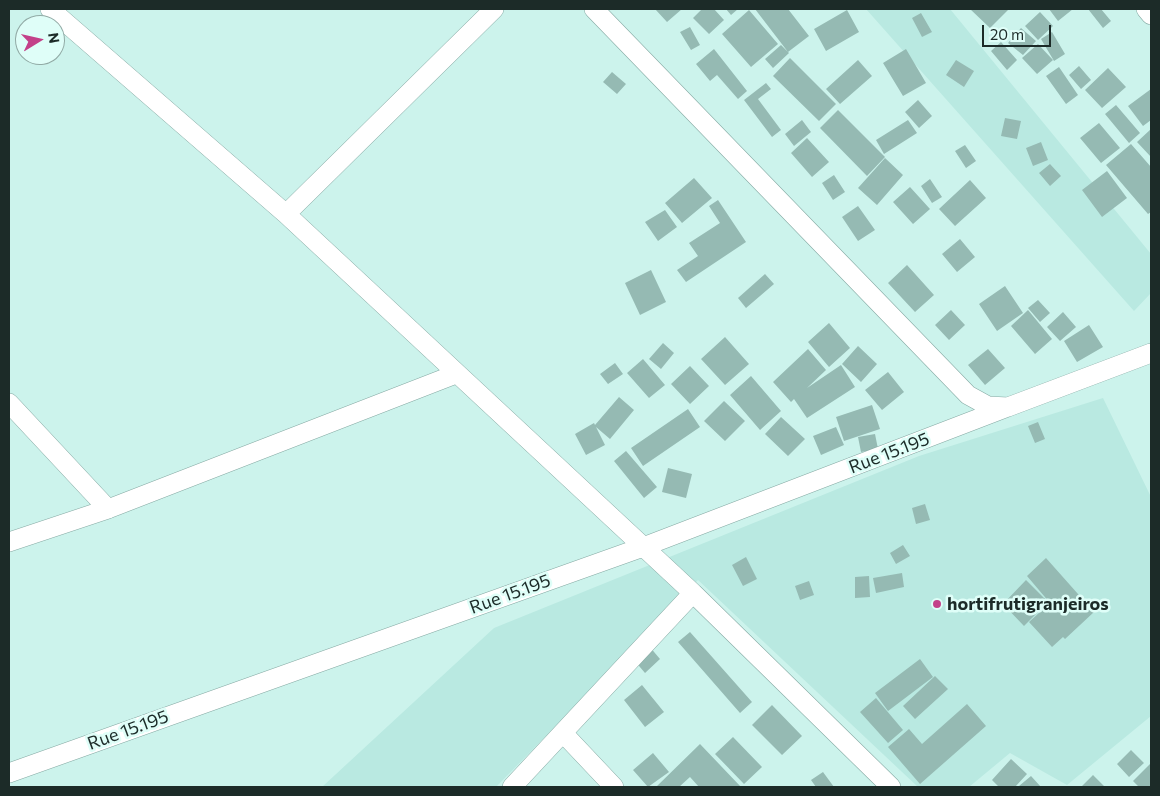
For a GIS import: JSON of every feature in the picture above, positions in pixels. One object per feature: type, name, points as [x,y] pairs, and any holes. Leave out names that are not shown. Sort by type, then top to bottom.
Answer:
[{"type":"street","points":[[286,214],[494,9]]},
{"type":"street","points":[[594,9],[968,395],[988,406],[1008,407]]},
{"type":"street","points":[[1146,9],[1151,15]]},
{"type":"street","points":[[59,11],[286,214],[693,593],[891,787]]},
{"type":"street","name":"Rue 15.195","points":[[9,772],[643,547],[1151,353]]},
{"type":"street","points":[[9,542],[108,509],[456,374]]},
{"type":"street","points":[[9,404],[108,509]]},
{"type":"street","points":[[512,787],[693,593]]},
{"type":"street","points":[[562,734],[614,787]]},
{"type":"shaded area","points":[[866,9],[950,9],[1151,254],[1151,293],[1134,311]]},
{"type":"shaded area","name":"hortifrutigranjeiros","points":[[1103,398],[1151,497],[1151,716],[1067,785],[1010,753],[969,787],[918,787],[698,580],[496,787],[322,787],[494,628],[919,456]]},
{"type":"building","points":[[655,9],[682,9],[667,22]]},
{"type":"building","points":[[702,9],[714,9],[724,20],[709,34],[693,18]]},
{"type":"building","points":[[726,9],[738,9],[731,15]]},
{"type":"building","points":[[755,9],[788,9],[809,36],[788,52]]},
{"type":"building","points":[[970,9],[1009,9],[990,28]]},
{"type":"building","points":[[1049,9],[1073,9],[1058,21]]},
{"type":"building","points":[[1088,9],[1101,9],[1111,21],[1103,28]]},
{"type":"building","points":[[749,10],[778,44],[751,67],[722,34]]},
{"type":"building","points":[[847,10],[859,32],[826,51],[814,29]]},
{"type":"building","points":[[1040,12],[1053,26],[1038,40],[1025,26]]},
{"type":"building","points":[[921,13],[932,32],[922,37],[912,18]]},
{"type":"building","points":[[690,27],[700,45],[691,50],[680,32]]},
{"type":"building","points":[[1021,28],[1036,41],[1023,55],[1008,43]]},
{"type":"building","points":[[1052,32],[1065,54],[1054,61],[1041,39]]},
{"type":"building","points":[[1001,42],[1017,60],[1007,70],[991,51]]},
{"type":"building","points":[[1038,44],[1053,60],[1037,74],[1022,58]]},
{"type":"building","points":[[781,45],[789,53],[773,68],[765,59]]},
{"type":"building","points":[[714,49],[747,91],[738,99],[717,75],[710,81],[696,64]]},
{"type":"building","points":[[906,49],[926,83],[903,96],[883,63]]},
{"type":"building","points":[[790,58],[836,104],[819,121],[773,76]]},
{"type":"building","points":[[858,60],[872,76],[840,104],[826,89]]},
{"type":"building","points":[[956,60],[974,71],[964,87],[946,75]]},
{"type":"building","points":[[1079,66],[1091,80],[1081,89],[1069,75]]},
{"type":"building","points":[[1059,67],[1078,95],[1066,104],[1046,76]]},
{"type":"building","points":[[1108,68],[1126,87],[1102,108],[1085,90]]},
{"type":"building","points":[[612,72],[626,84],[617,94],[603,82]]},
{"type":"building","points":[[766,83],[771,89],[758,99],[781,130],[772,137],[744,100]]},
{"type":"building","points":[[1151,89],[1151,120],[1143,126],[1128,106]]},
{"type":"building","points":[[918,100],[932,116],[919,128],[905,112]]},
{"type":"building","points":[[1116,105],[1140,133],[1129,143],[1105,114]]},
{"type":"building","points":[[838,110],[885,157],[867,176],[820,128]]},
{"type":"building","points":[[1005,118],[1021,121],[1017,139],[1001,136]]},
{"type":"building","points":[[802,120],[811,132],[794,146],[785,134]]},
{"type":"building","points":[[908,120],[917,133],[884,154],[876,140]]},
{"type":"building","points":[[1099,123],[1120,148],[1101,163],[1080,138]]},
{"type":"building","points":[[1151,129],[1151,157],[1137,142]]},
{"type":"building","points":[[807,138],[829,162],[812,177],[791,153]]},
{"type":"building","points":[[1041,142],[1048,160],[1033,166],[1026,148]]},
{"type":"building","points":[[1131,144],[1151,167],[1151,212],[1148,214],[1106,165]]},
{"type":"building","points":[[965,145],[976,161],[966,168],[955,151]]},
{"type":"building","points":[[885,158],[903,175],[877,205],[858,188]]},
{"type":"building","points":[[1050,164],[1061,176],[1050,186],[1039,173]]},
{"type":"building","points":[[1107,171],[1127,198],[1102,217],[1082,190]]},
{"type":"building","points":[[834,175],[845,192],[833,200],[822,183]]},
{"type":"building","points":[[694,178],[712,198],[682,223],[665,203]]},
{"type":"building","points":[[930,179],[942,197],[932,203],[921,186]]},
{"type":"building","points":[[970,180],[986,198],[955,226],[939,209]]},
{"type":"building","points":[[910,187],[930,209],[913,224],[893,202]]},
{"type":"building","points":[[718,200],[746,242],[686,282],[677,270],[698,256],[689,243],[720,223],[709,206]]},
{"type":"building","points":[[858,206],[875,230],[858,241],[842,217]]},
{"type":"building","points":[[665,210],[677,227],[658,241],[645,222]]},
{"type":"building","points":[[960,239],[975,257],[957,272],[942,254]]},
{"type":"building","points":[[907,265],[934,295],[915,312],[888,283]]},
{"type":"building","points":[[651,270],[666,302],[640,315],[625,283]]},
{"type":"building","points":[[765,274],[774,284],[746,308],[738,298]]},
{"type":"building","points":[[1005,286],[1023,313],[997,331],[979,304]]},
{"type":"building","points":[[1038,300],[1050,313],[1040,322],[1028,308]]},
{"type":"building","points":[[951,310],[965,325],[949,340],[935,325]]},
{"type":"building","points":[[1028,310],[1052,339],[1035,354],[1011,326]]},
{"type":"building","points":[[1063,312],[1076,327],[1060,341],[1047,327]]},
{"type":"building","points":[[829,323],[850,348],[829,367],[808,342]]},
{"type":"building","points":[[1089,325],[1103,347],[1077,362],[1064,341]]},
{"type":"building","points":[[725,337],[749,364],[725,385],[701,359]]},
{"type":"building","points":[[663,343],[674,353],[661,369],[649,359]]},
{"type":"building","points":[[858,346],[877,364],[861,382],[842,364]]},
{"type":"building","points":[[808,349],[826,370],[807,388],[841,365],[855,387],[807,418],[794,399],[791,402],[773,382]]},
{"type":"building","points":[[988,349],[1005,368],[985,385],[968,365]]},
{"type":"building","points":[[643,359],[665,385],[649,398],[627,373]]},
{"type":"building","points":[[615,363],[623,374],[608,384],[600,374]]},
{"type":"building","points":[[690,366],[709,386],[690,404],[671,384]]},
{"type":"building","points":[[888,372],[904,392],[882,410],[865,390]]},
{"type":"building","points":[[751,376],[781,411],[760,430],[730,395]]},
{"type":"building","points":[[619,397],[634,410],[610,439],[596,427],[605,445],[586,455],[575,434],[594,423],[595,425]]},
{"type":"building","points":[[724,401],[745,421],[725,441],[704,421]]},
{"type":"building","points":[[872,405],[880,429],[844,441],[836,417]]},
{"type":"building","points":[[688,409],[700,427],[643,466],[631,448]]},
{"type":"building","points":[[781,417],[805,439],[788,456],[765,434]]},
{"type":"building","points":[[1038,422],[1045,439],[1035,443],[1028,426]]},
{"type":"building","points":[[836,427],[844,445],[821,455],[813,436]]},
{"type":"building","points":[[875,434],[878,449],[861,452],[858,437]]},
{"type":"building","points":[[626,451],[657,487],[644,498],[614,461]]},
{"type":"building","points":[[668,468],[692,474],[686,498],[662,492]]},
{"type":"building","points":[[925,504],[930,520],[916,524],[912,508]]},
{"type":"building","points":[[903,545],[910,556],[896,564],[890,553]]},
{"type":"building","points":[[746,557],[757,579],[743,586],[732,565]]},
{"type":"building","points":[[1046,558],[1094,612],[1065,639],[1063,637],[1052,647],[1029,622],[1050,603],[1027,576]]},
{"type":"building","points":[[902,573],[904,587],[876,593],[873,578]]},
{"type":"building","points":[[869,576],[870,597],[855,598],[855,577]]},
{"type":"building","points":[[1026,580],[1048,602],[1024,626],[1003,604]]},
{"type":"building","points":[[809,581],[814,595],[800,600],[795,586]]},
{"type":"building","points":[[690,632],[752,702],[740,713],[678,642]]},
{"type":"building","points":[[649,646],[660,659],[645,673],[634,660]]},
{"type":"building","points":[[920,659],[933,677],[888,711],[875,693]]},
{"type":"building","points":[[935,676],[948,689],[915,719],[903,706]]},
{"type":"building","points":[[642,685],[664,712],[645,727],[624,700]]},
{"type":"building","points":[[876,698],[903,730],[888,743],[860,712]]},
{"type":"building","points":[[967,704],[986,726],[920,784],[888,747],[909,729],[922,744]]},
{"type":"building","points":[[772,705],[802,736],[782,755],[752,725]]},
{"type":"building","points":[[733,737],[762,767],[744,784],[715,754]]},
{"type":"building","points":[[700,744],[741,787],[699,787],[690,777],[679,787],[656,787]]},
{"type":"building","points":[[1131,750],[1144,763],[1129,777],[1117,764]]},
{"type":"building","points":[[653,753],[669,772],[648,787],[633,770]]},
{"type":"building","points":[[1011,759],[1027,774],[1015,787],[999,787],[992,780]]},
{"type":"building","points":[[1151,763],[1151,787],[1139,787],[1133,781]]},
{"type":"building","points":[[823,772],[834,787],[816,787],[811,780]]},
{"type":"building","points":[[1093,775],[1105,787],[1081,787]]},
{"type":"building","points":[[1031,776],[1041,787],[1019,786]]},
{"type":"place","name":"hortifrutigranjeiros","points":[[937,604]]}]
